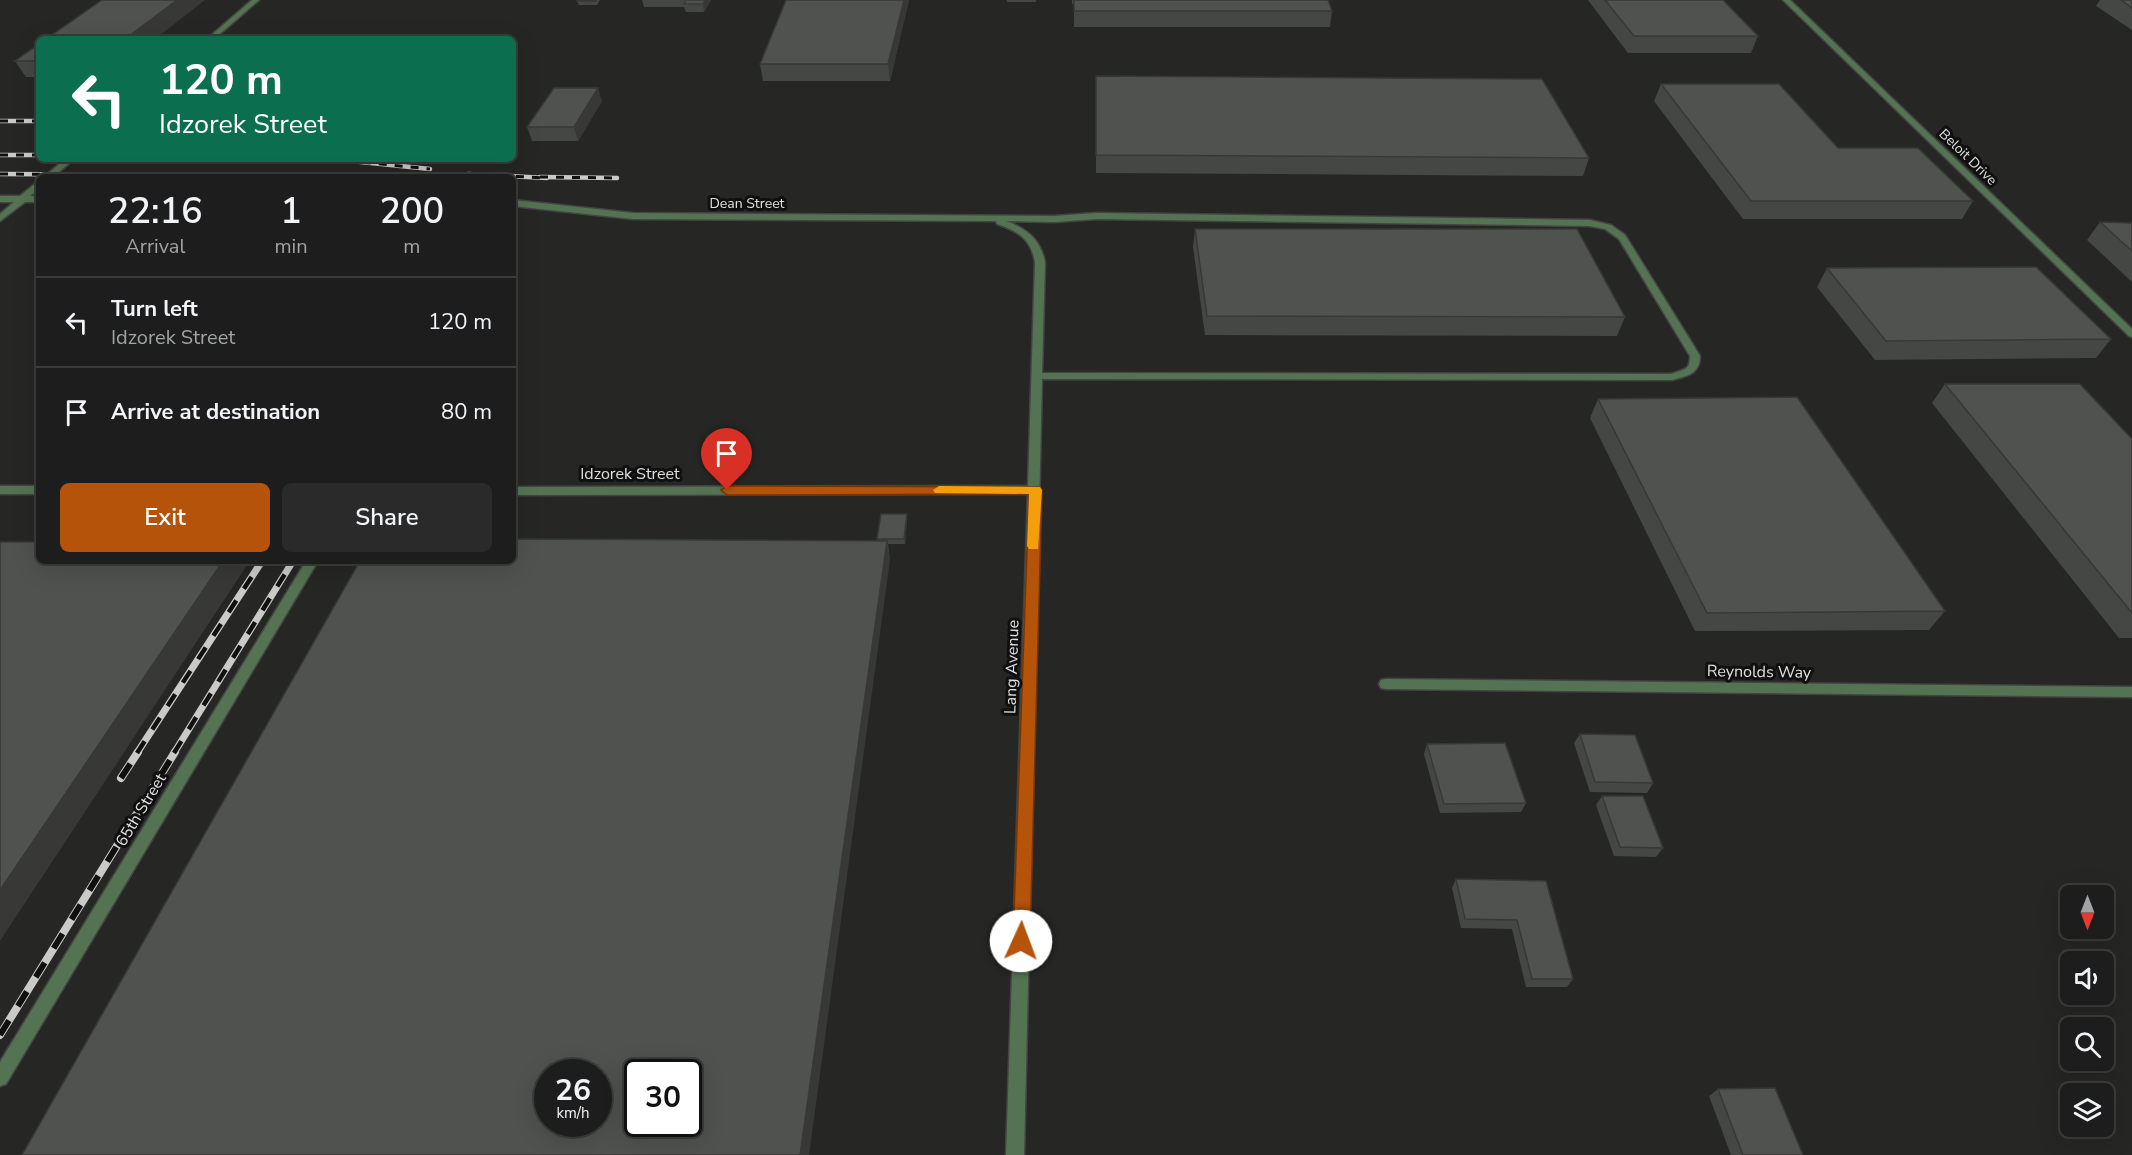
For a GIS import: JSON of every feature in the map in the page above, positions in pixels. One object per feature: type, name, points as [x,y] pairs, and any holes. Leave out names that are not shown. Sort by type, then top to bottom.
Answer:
[{"type":"street","points":[[214,36],[256,0]]},
{"type":"street","name":"Beloit Drive","points":[[1786,0],[2132,334]]},
{"type":"street","points":[[52,174],[66,162]]},
{"type":"street","points":[[0,218],[36,187]]},
{"type":"street","points":[[0,199],[36,199]]},
{"type":"street","name":"Dean Street","points":[[516,203],[633,216],[981,218]]},
{"type":"street","points":[[981,218],[1097,216],[1600,224],[1622,237],[1695,356],[1695,365],[1692,370],[1672,377],[1038,376]]},
{"type":"street","name":"Lang Avenue","points":[[981,218],[1014,227],[1030,236],[1038,247],[1040,278],[1015,1155]]},
{"type":"street","points":[[0,490],[36,490]]},
{"type":"street","name":"Idzorek Street","points":[[516,491],[1035,490]]},
{"type":"street","name":"65th Street","points":[[0,1078],[310,564]]},
{"type":"street","name":"Reynolds Way","points":[[1386,684],[2132,692]]},
{"type":"building","points":[[102,0],[177,0],[129,36],[50,36]]},
{"type":"building","points":[[686,0],[705,0],[703,4],[684,4]]},
{"type":"building","points":[[786,0],[904,0],[888,64],[760,64]]},
{"type":"building","points":[[1074,0],[1328,0],[1332,11],[1074,11]]},
{"type":"building","points":[[1605,0],[1723,0],[1758,36],[1634,36]]},
{"type":"building","points":[[2121,0],[2132,0],[2132,8]]},
{"type":"building","points":[[36,46],[36,61],[15,61]]},
{"type":"building","points":[[1096,76],[1542,79],[1589,158],[1096,155]]},
{"type":"building","points":[[1661,84],[1779,84],[1838,148],[1918,148],[1973,201],[1751,201]]},
{"type":"building","points":[[554,88],[598,88],[574,127],[527,127]]},
{"type":"building","points":[[2100,222],[2132,223],[2132,251]]},
{"type":"building","points":[[1195,229],[1577,229],[1625,317],[1207,316]]},
{"type":"building","points":[[2036,267],[2111,339],[1886,341],[1827,268]]},
{"type":"building","points":[[1945,384],[2080,384],[2132,439],[2132,613]]},
{"type":"building","points":[[1797,397],[1945,611],[1707,613],[1598,399]]},
{"type":"building","points":[[881,514],[907,514],[904,539],[877,539]]},
{"type":"building","points":[[516,539],[887,541],[800,1155],[22,1155],[358,564],[516,564]]},
{"type":"building","points":[[0,542],[36,542],[36,564],[221,564],[0,890]]},
{"type":"building","points":[[1580,734],[1635,735],[1653,783],[1595,782]]},
{"type":"building","points":[[1505,743],[1526,803],[1444,804],[1427,744]]},
{"type":"building","points":[[1602,796],[1643,796],[1663,848],[1620,847]]},
{"type":"building","points":[[1456,879],[1546,881],[1573,979],[1532,979],[1517,920],[1465,919]]},
{"type":"building","points":[[1775,1088],[1803,1155],[1743,1155],[1718,1089]]},
{"type":"railway","points":[[0,121],[36,121]]},
{"type":"railway","points":[[0,155],[36,155]]},
{"type":"railway","points":[[361,162],[430,169]]},
{"type":"railway","points":[[0,174],[36,174]]},
{"type":"railway","points":[[516,176],[547,178]]},
{"type":"railway","points":[[540,177],[617,178]]},
{"type":"railway","points":[[137,753],[260,564]]},
{"type":"railway","points":[[174,753],[291,564]]},
{"type":"railway","points":[[121,778],[138,752]]},
{"type":"railway","points":[[0,1035],[175,752]]},
{"type":"slow traffic","points":[[939,490],[1035,490],[1034,546]]},
{"type":"route","points":[[727,490],[1035,490],[1021,941]]}]
